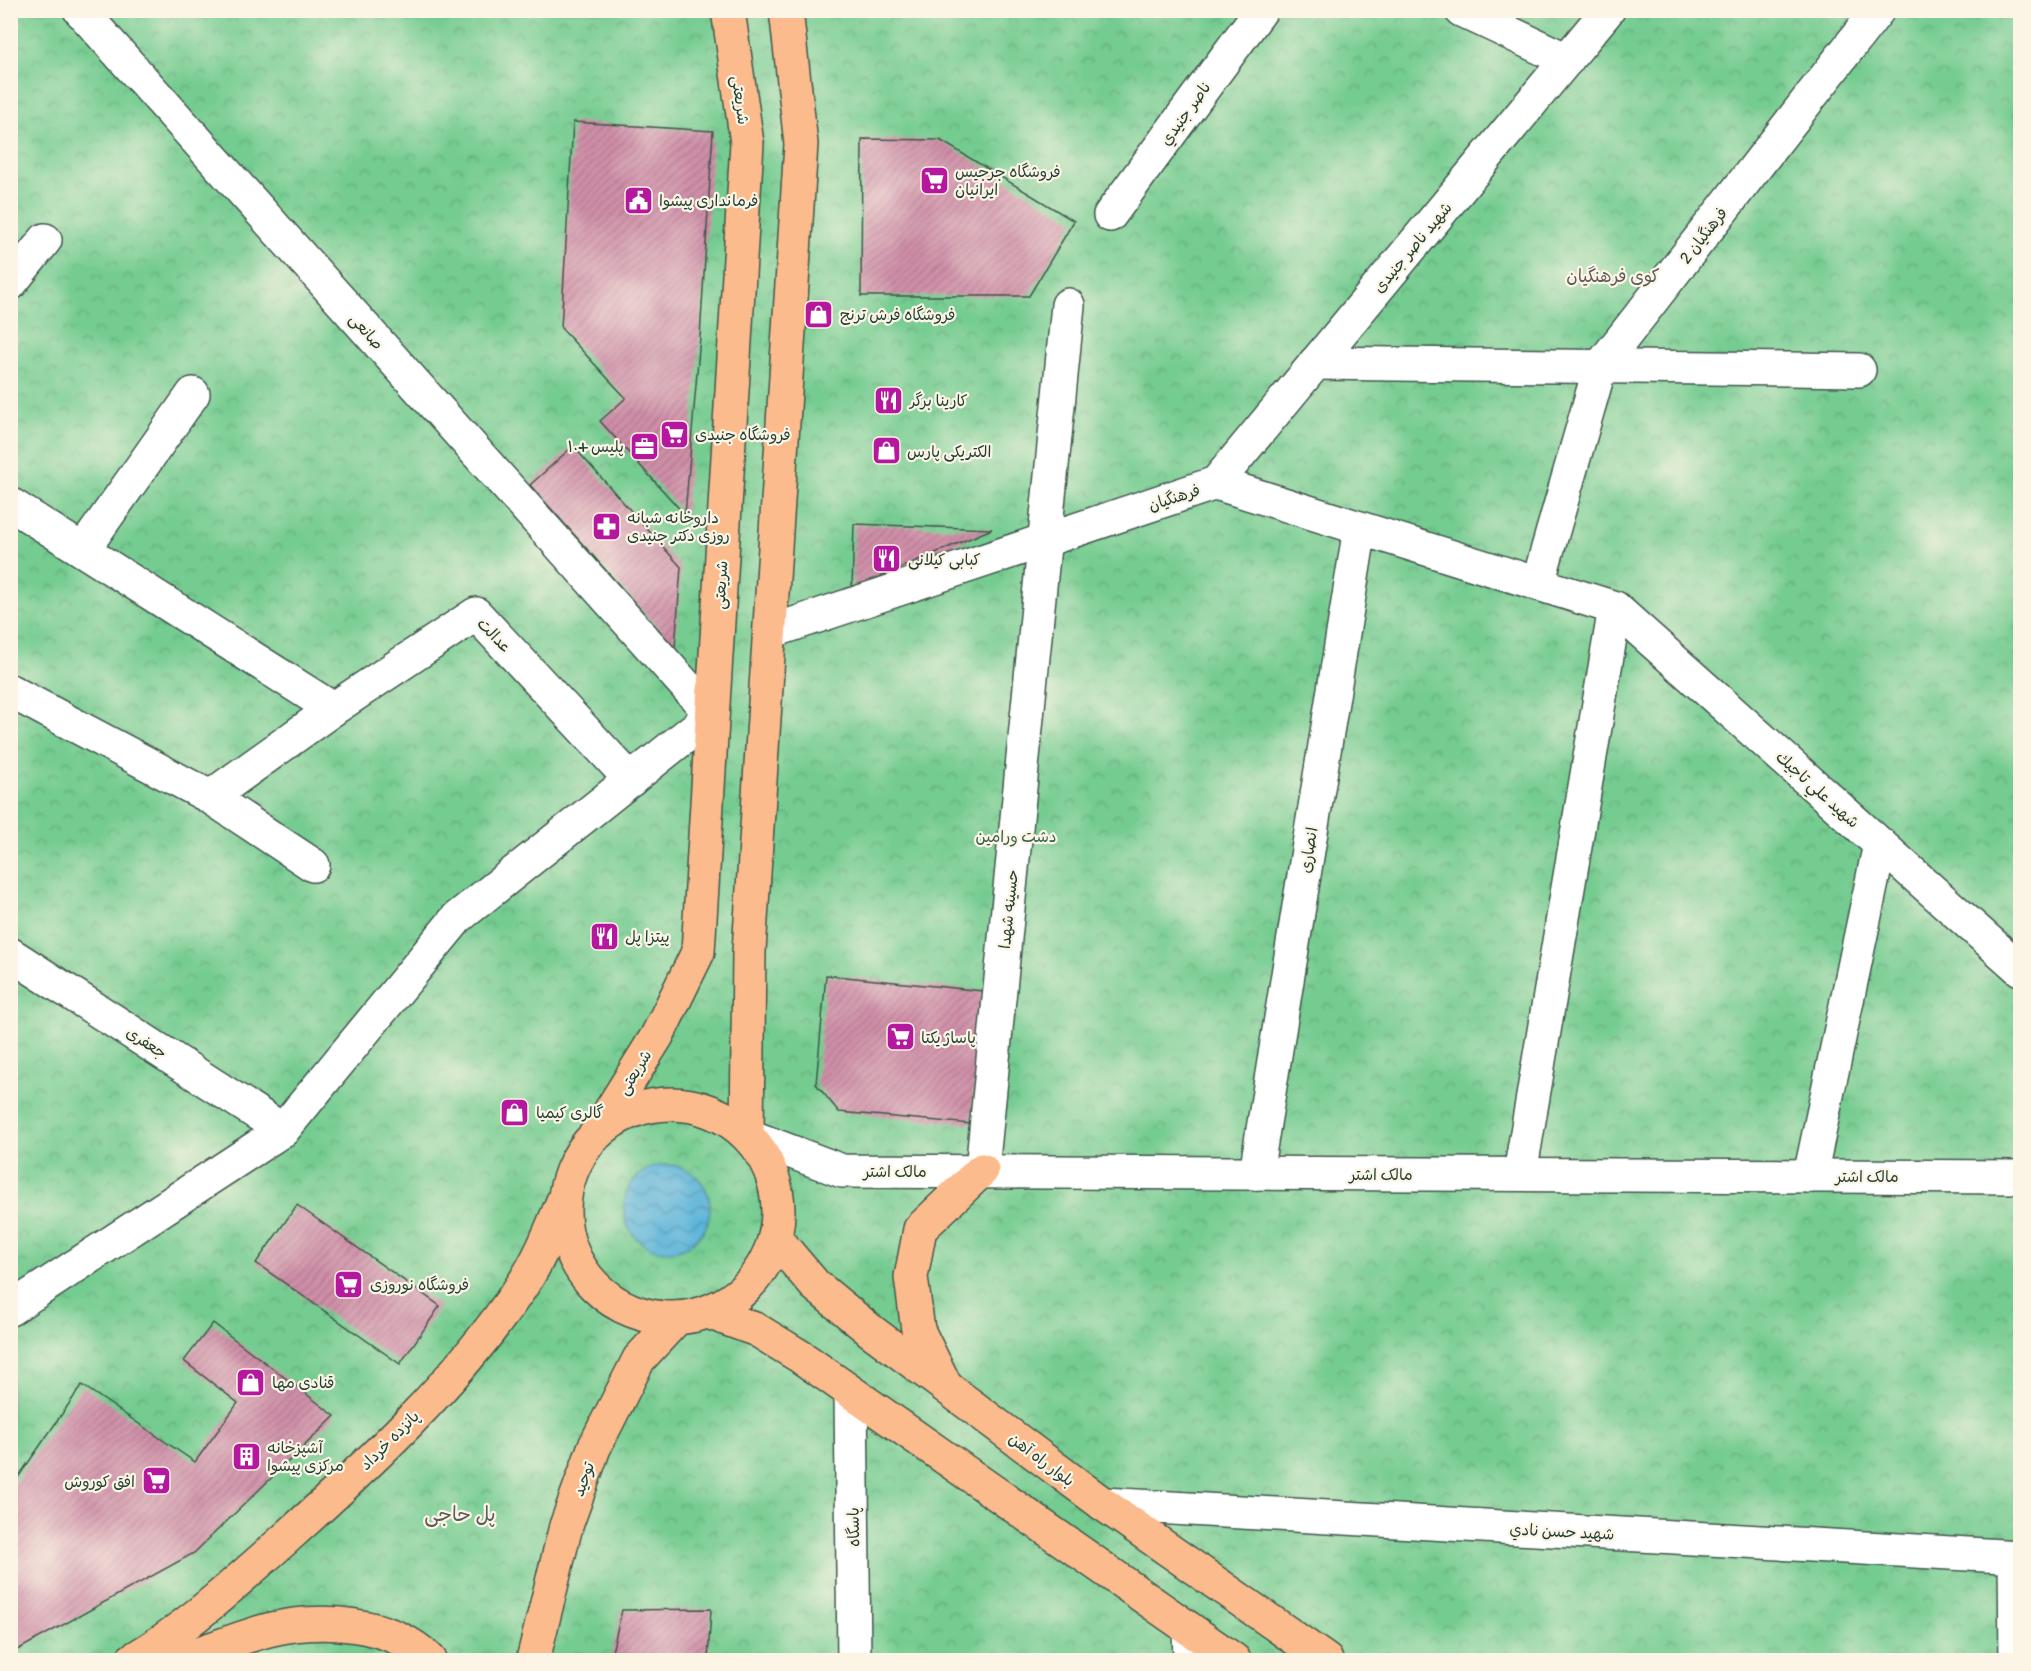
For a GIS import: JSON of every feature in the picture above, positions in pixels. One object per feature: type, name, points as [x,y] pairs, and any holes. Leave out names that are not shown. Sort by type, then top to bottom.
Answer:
[{"type":"main road","name":"شریعتی","points":[[596,1134],[657,1036],[698,952],[747,143],[728,10]]},
{"type":"main road","points":[[747,1135],[749,951],[801,144],[786,10]]},
{"type":"main road","points":[[693,1315],[738,1295],[761,1269],[775,1238],[779,1211],[775,1183],[764,1157],[747,1135],[720,1115],[688,1104],[655,1104],[623,1115],[596,1134],[575,1163],[565,1197],[566,1228],[575,1258],[593,1284],[618,1303],[646,1315],[693,1315],[757,1330],[801,1357],[851,1393],[1189,1645],[1234,1660]]},
{"type":"main road","points":[[946,1387],[918,1330],[911,1278],[920,1229],[982,1170]]},
{"type":"main road","name":"پانزده خرداد","points":[[132,1660],[190,1622],[401,1431],[466,1358],[522,1286],[545,1244],[565,1197]]},
{"type":"main road","name":"بلوار راه آهن","points":[[775,1238],[815,1285],[946,1387],[1103,1504],[1326,1660]]},
{"type":"main road","name":"توحید","points":[[533,1660],[566,1526],[594,1448],[639,1359],[693,1315]]},
{"type":"main road","points":[[176,1660],[268,1630],[314,1624],[361,1627],[390,1635],[430,1660]]},
{"type":"street","name":"صانعی","points":[[80,10],[712,715]]},
{"type":"street","name":"ناصر جنيدي","points":[[1110,215],[1261,10]]},
{"type":"street","points":[[1461,10],[1567,60]]},
{"type":"street","name":"شهيد ناصر جنیدی","points":[[1216,483],[1608,10]]},
{"type":"street","name":"فرهنگيان 2","points":[[1538,583],[1600,367],[1878,10]]},
{"type":"street","points":[[10,285],[45,240]]},
{"type":"street","points":[[1045,540],[1068,305]]},
{"type":"street","points":[[1315,363],[1859,370]]},
{"type":"street","points":[[83,550],[193,394]]},
{"type":"street","name":"فرهنگیان","points":[[770,632],[1216,483],[1615,608]]},
{"type":"street","points":[[10,504],[333,709]]},
{"type":"street","name":"انصاری","points":[[1256,1173],[1360,528]]},
{"type":"street","name":"حسینه شهدا","points":[[982,1170],[1045,540]]},
{"type":"street","points":[[1520,1174],[1615,608]]},
{"type":"street","name":"شهيد علي تاجيك","points":[[1615,608],[2020,969]]},
{"type":"street","name":"عدالت","points":[[210,797],[333,709],[477,614],[631,780]]},
{"type":"street","points":[[10,691],[210,797],[313,865]]},
{"type":"street","points":[[10,1309],[283,1130],[457,918],[712,715]]},
{"type":"street","points":[[1810,1176],[1880,844]]},
{"type":"street","name":"جعفری","points":[[10,954],[283,1130]]},
{"type":"street","name":"مالک اشتر","points":[[747,1135],[842,1171],[2020,1177]]},
{"type":"street","name":"پاسگاه","points":[[851,1393],[854,1660]]},
{"type":"street","name":"شهيد حسن نادي","points":[[1103,1504],[2018,1557]]},
{"type":"street","points":[[2016,1660],[2018,1557]]},
{"type":"green space","name":"دشت ورامین","points":[[11,11],[2020,11],[2020,1660],[11,1660]]},
{"type":"water","points":[[667,1165],[683,1169],[697,1178],[706,1192],[710,1208],[706,1224],[697,1238],[683,1247],[667,1251],[651,1247],[637,1238],[628,1224],[624,1208],[628,1192],[637,1178],[651,1169]]},
{"type":"building","name":"فرمانداری پیشوا","points":[[573,122],[713,131],[700,337],[685,515],[600,421],[626,398],[561,328]]},
{"type":"building","name":"فروشگاه جرجیس ایرانیان","points":[[862,139],[940,140],[1074,221],[1029,296],[861,296]]},
{"type":"building","name":"داروخانه شبانه روزی دکتر جنیدی","points":[[573,446],[681,567],[675,648],[530,485]]},
{"type":"building","name":"کبابی کیلانی","points":[[854,524],[992,529],[852,588]]},
{"type":"building","name":"پاساژ یکتا","points":[[826,975],[983,991],[971,1124],[839,1112],[816,1084]]},
{"type":"building","name":"فروشگاه نوروزی","points":[[297,1205],[440,1306],[400,1364],[256,1263]]},
{"type":"building","points":[[213,1323],[335,1416],[194,1553],[10,1654],[10,1489],[82,1385],[195,1462],[238,1403],[184,1361]]},
{"type":"building","points":[[711,1609],[708,1660],[610,1660],[622,1610]]},
{"type":"place","name":"فروشگاه جرجیس ایرانیان","points":[[934,180]]},
{"type":"place","name":"فرمانداری پیشوا","points":[[638,200]]},
{"type":"place","name":"فروشگاه فرش ترنج","points":[[819,314]]},
{"type":"place","name":"کارینا برگر","points":[[889,400]]},
{"type":"place","name":"فروشگاه جنیدی","points":[[674,434]]},
{"type":"place","name":"پلیس +۱۰","points":[[645,446]]},
{"type":"place","name":"الکتریکی پارس","points":[[886,451]]},
{"type":"place","name":"داروخانه شبانه روزی دکتر جنیدی","points":[[606,526]]},
{"type":"place","name":"کبابی کیلانی","points":[[887,559]]},
{"type":"place","name":"پیتزا پل","points":[[604,936]]},
{"type":"place","name":"پاساژ یکتا","points":[[900,1037]]},
{"type":"place","name":"گالری کیمیا","points":[[515,1112]]},
{"type":"place","name":"فروشگاه نوروزی","points":[[349,1284]]},
{"type":"place","name":"قنادی مها","points":[[251,1382]]},
{"type":"place","name":"آشپزخانه مرکزی پیشوا","points":[[246,1456]]},
{"type":"place","name":"افق کوروش","points":[[156,1481]]},
{"type":"district","name":"کوی فرهنگیان","points":[[1613,276]]},
{"type":"district","name":"پل حاجی","points":[[460,1514]]}]
